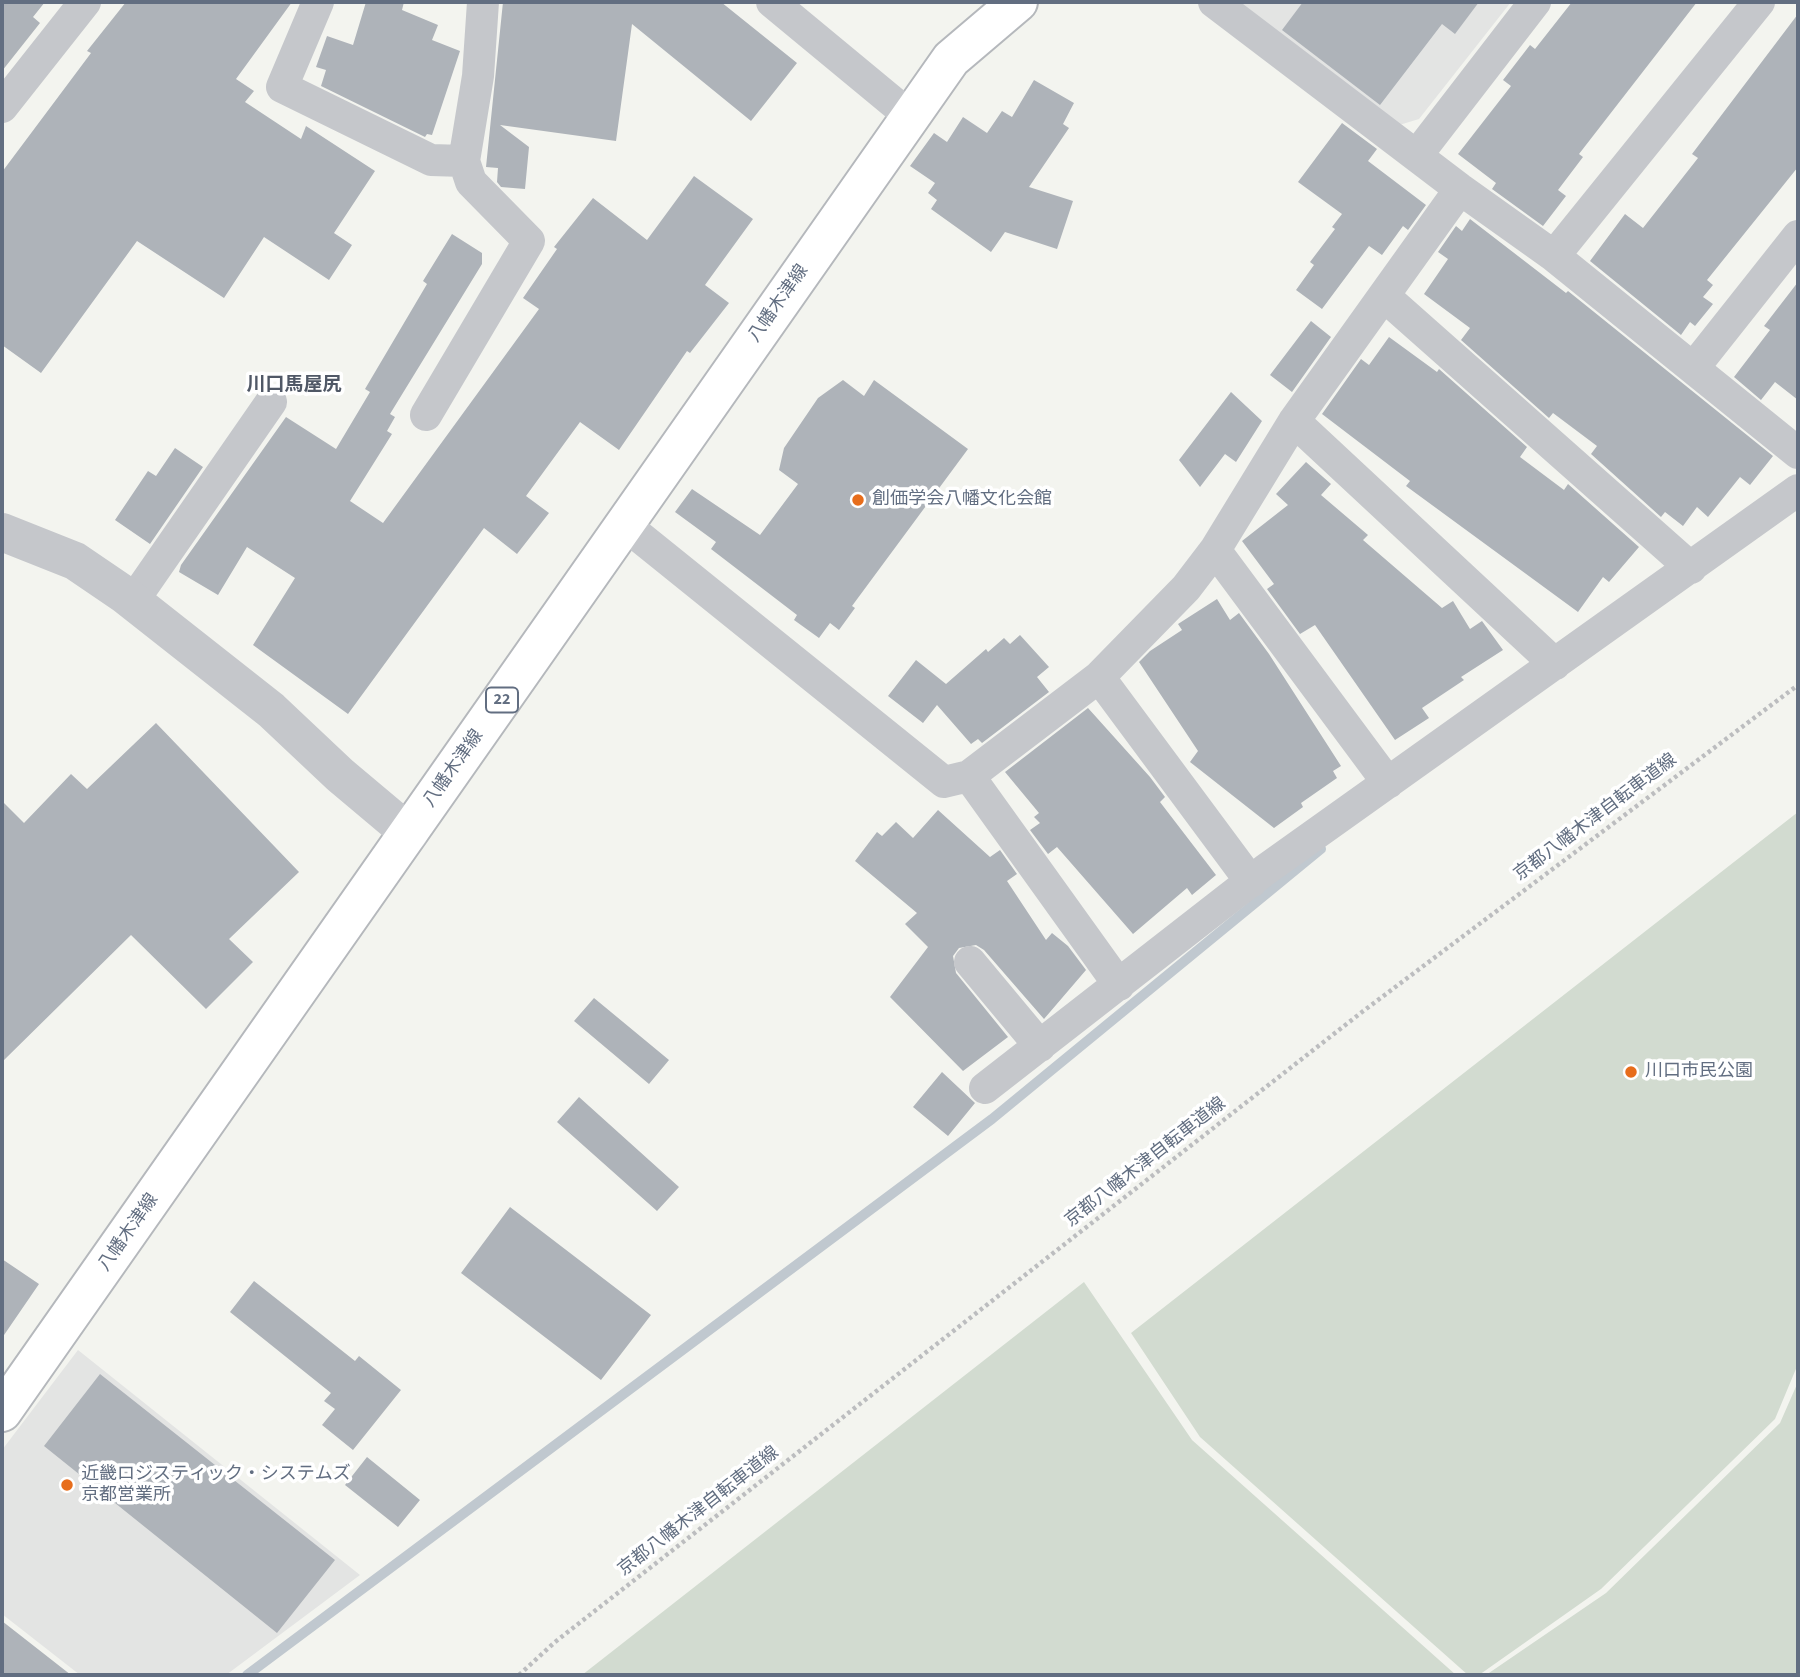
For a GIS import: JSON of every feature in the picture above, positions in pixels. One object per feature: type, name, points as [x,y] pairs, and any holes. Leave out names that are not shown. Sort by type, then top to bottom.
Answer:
[{"type":"main road","name":"八幡木津線","points":[[2,1412],[951,59],[1018,2]]},
{"type":"street","points":[[2,107],[85,2]]},
{"type":"street","points":[[318,2],[282,86],[431,160],[464,160]]},
{"type":"street","points":[[425,415],[529,241],[471,182],[464,160],[478,76],[483,2]]},
{"type":"street","points":[[772,2],[911,117]]},
{"type":"street","points":[[1214,2],[1554,256],[1695,366],[1798,453]]},
{"type":"street","points":[[1417,155],[1535,2]]},
{"type":"street","points":[[1554,256],[1759,2]]},
{"type":"street","points":[[625,525],[944,782],[969,776],[1099,677],[1186,588],[1215,550],[1294,421],[1460,188]]},
{"type":"street","points":[[1695,366],[1798,236]]},
{"type":"street","points":[[1384,296],[1690,568]]},
{"type":"street","points":[[133,601],[271,402]]},
{"type":"street","points":[[1294,421],[1555,664]]},
{"type":"street","points":[[985,1088],[1251,881],[1798,490]]},
{"type":"street","points":[[2,532],[75,561],[133,601],[271,710],[340,775],[409,833]]},
{"type":"street","points":[[1215,550],[1388,783]]},
{"type":"street","points":[[1099,677],[1251,881]]},
{"type":"street","points":[[969,776],[1119,985]]},
{"type":"street","points":[[970,962],[1040,1046]]},
{"type":"path","name":"京都八幡木津自転車道線","points":[[519,1675],[555,1642],[1351,1021],[1798,685]]},
{"type":"shaded area","points":[[1228,2],[1511,2],[1419,119],[1396,126]]},
{"type":"shaded area","name":"川口市民公園","points":[[1798,812],[1798,1364],[1775,1419],[1601,1589],[1479,1675],[1468,1675],[1200,1437],[1131,1333]]},
{"type":"shaded area","points":[[1084,1282],[1192,1440],[1456,1675],[582,1675]]},
{"type":"shaded area","points":[[78,1350],[360,1575],[226,1675],[80,1675],[2,1614],[2,1450]]},
{"type":"shaded area","points":[[1798,1382],[1798,1675],[1486,1675],[1606,1593],[1780,1423]]},
{"type":"building","points":[[2,2],[45,2],[33,17],[40,23],[2,71]]},
{"type":"building","points":[[126,2],[292,2],[236,79],[254,91],[245,102],[301,139],[306,126],[375,171],[334,233],[352,245],[329,280],[264,237],[224,298],[137,241],[41,373],[2,345],[2,172],[91,53],[87,51]]},
{"type":"building","points":[[366,2],[404,2],[402,10],[438,25],[432,40],[460,51],[432,135],[427,134],[425,137],[321,86],[326,70],[316,67],[327,36],[353,45]]},
{"type":"building","points":[[503,2],[721,2],[797,63],[751,121],[632,24],[616,141],[500,125],[529,147],[525,189],[501,187],[497,182],[498,168],[486,167]]},
{"type":"building","points":[[1303,2],[1479,2],[1455,34],[1442,24],[1380,105],[1282,30]]},
{"type":"building","points":[[1572,2],[1697,2],[1579,154],[1583,157],[1558,190],[1566,196],[1543,226],[1492,189],[1496,183],[1458,154],[1511,86],[1503,80],[1530,45],[1535,49]]},
{"type":"building","points":[[1798,14],[1798,167],[1707,280],[1713,285],[1703,297],[1713,304],[1695,326],[1690,322],[1681,335],[1590,261],[1625,214],[1643,228],[1698,158],[1692,154]]},
{"type":"building","points":[[1034,80],[1074,103],[1063,124],[1069,128],[1029,187],[1073,201],[1057,249],[1005,232],[991,252],[931,209],[937,200],[928,193],[935,183],[910,166],[934,133],[947,142],[963,117],[987,133],[1002,111],[1012,117]]},
{"type":"building","points":[[1342,123],[1377,149],[1368,161],[1426,205],[1408,230],[1403,226],[1382,255],[1369,246],[1322,309],[1296,290],[1314,265],[1310,262],[1335,229],[1332,227],[1342,214],[1298,182]]},
{"type":"building","points":[[694,176],[753,219],[705,285],[729,303],[690,353],[687,351],[619,450],[580,422],[526,496],[549,513],[517,554],[484,528],[348,714],[253,645],[295,578],[247,547],[218,595],[179,572],[181,565],[286,417],[336,449],[370,392],[365,389],[427,284],[423,281],[452,234],[482,253],[482,264],[390,414],[395,417],[387,431],[392,434],[350,501],[383,523],[539,309],[523,298],[557,249],[554,247],[593,198],[647,240]]},
{"type":"building","points":[[1470,219],[1566,293],[1568,291],[1773,456],[1750,485],[1740,477],[1708,517],[1697,507],[1683,526],[1665,512],[1661,517],[1591,454],[1597,446],[1553,413],[1549,418],[1461,340],[1470,328],[1424,294],[1448,259],[1438,252],[1456,226],[1462,231]]},
{"type":"building","points":[[1798,282],[1798,400],[1775,382],[1761,400],[1734,377],[1770,330],[1764,326]]},
{"type":"building","points":[[1311,321],[1331,337],[1292,392],[1270,375]]},
{"type":"building","points":[[1389,337],[1437,372],[1439,369],[1527,447],[1520,457],[1564,490],[1568,484],[1639,547],[1609,582],[1603,577],[1578,612],[1406,486],[1410,481],[1322,414],[1361,359],[1369,365]]},
{"type":"building","name":"創価学会八幡文化会館","points":[[843,380],[864,396],[874,380],[968,449],[852,606],[855,608],[839,630],[830,623],[819,638],[794,620],[797,615],[711,549],[716,542],[675,512],[692,489],[760,535],[798,484],[779,470],[784,448],[818,398]]},
{"type":"building","points":[[1231,392],[1262,421],[1236,462],[1225,454],[1200,487],[1179,460]]},
{"type":"building","points":[[175,448],[203,467],[150,544],[115,520],[148,471],[156,476]]},
{"type":"building","points":[[1306,462],[1331,484],[1321,495],[1368,535],[1363,540],[1442,608],[1453,601],[1470,629],[1482,621],[1503,650],[1461,677],[1464,680],[1422,708],[1429,718],[1395,740],[1315,625],[1300,634],[1267,589],[1274,584],[1242,541],[1288,505],[1276,494]]},
{"type":"building","points":[[1217,599],[1230,620],[1239,613],[1269,654],[1341,766],[1333,771],[1337,778],[1301,803],[1303,807],[1274,828],[1190,762],[1198,751],[1139,662],[1150,651],[1182,630],[1178,624]]},
{"type":"building","points":[[1020,635],[1049,667],[1037,677],[1049,692],[982,743],[978,739],[971,744],[937,705],[923,723],[888,696],[916,660],[946,684],[986,649],[988,652],[1004,638],[1010,644]]},
{"type":"building","points":[[1088,708],[1150,777],[1165,797],[1160,802],[1216,875],[1192,895],[1187,888],[1133,934],[1057,847],[1048,854],[1030,830],[1040,823],[1034,817],[1039,813],[1005,772]]},
{"type":"building","points":[[156,723],[299,872],[229,939],[253,962],[206,1009],[131,935],[2,1062],[2,801],[24,823],[71,774],[87,789]]},
{"type":"building","points":[[938,810],[990,857],[1000,850],[1017,874],[1007,881],[1046,940],[1052,933],[1068,946],[1086,970],[1044,1019],[984,950],[976,945],[959,948],[953,956],[956,973],[1008,1037],[963,1071],[890,997],[928,947],[905,924],[917,913],[855,861],[877,832],[882,836],[896,822],[913,838]]},
{"type":"building","points":[[594,998],[669,1060],[649,1084],[574,1021]]},
{"type":"building","points":[[942,1072],[975,1103],[948,1136],[913,1107]]},
{"type":"building","points":[[579,1097],[679,1187],[657,1211],[557,1122]]},
{"type":"building","points":[[510,1207],[651,1315],[601,1380],[461,1273]]},
{"type":"building","points":[[2,1259],[39,1284],[2,1338]]},
{"type":"building","points":[[254,1281],[355,1361],[359,1356],[401,1390],[353,1450],[322,1425],[335,1409],[324,1401],[331,1393],[230,1312]]},
{"type":"building","points":[[100,1374],[335,1560],[277,1633],[44,1446]]},
{"type":"building","points":[[367,1457],[420,1500],[398,1527],[345,1485]]},
{"type":"building","points":[[2,1621],[71,1675],[2,1675]]},
{"type":"waterway","points":[[247,1675],[992,1119],[1321,849]]},
{"type":"place","name":"創価学会八幡文化会館","points":[[858,500]]},
{"type":"place","name":"川口市民公園","points":[[1631,1072]]},
{"type":"place","name":"近畿ロジスティック・システムズ 京都営業所","points":[[67,1485]]},
{"type":"district","name":"川口馬屋尻","points":[[294,386]]}]
